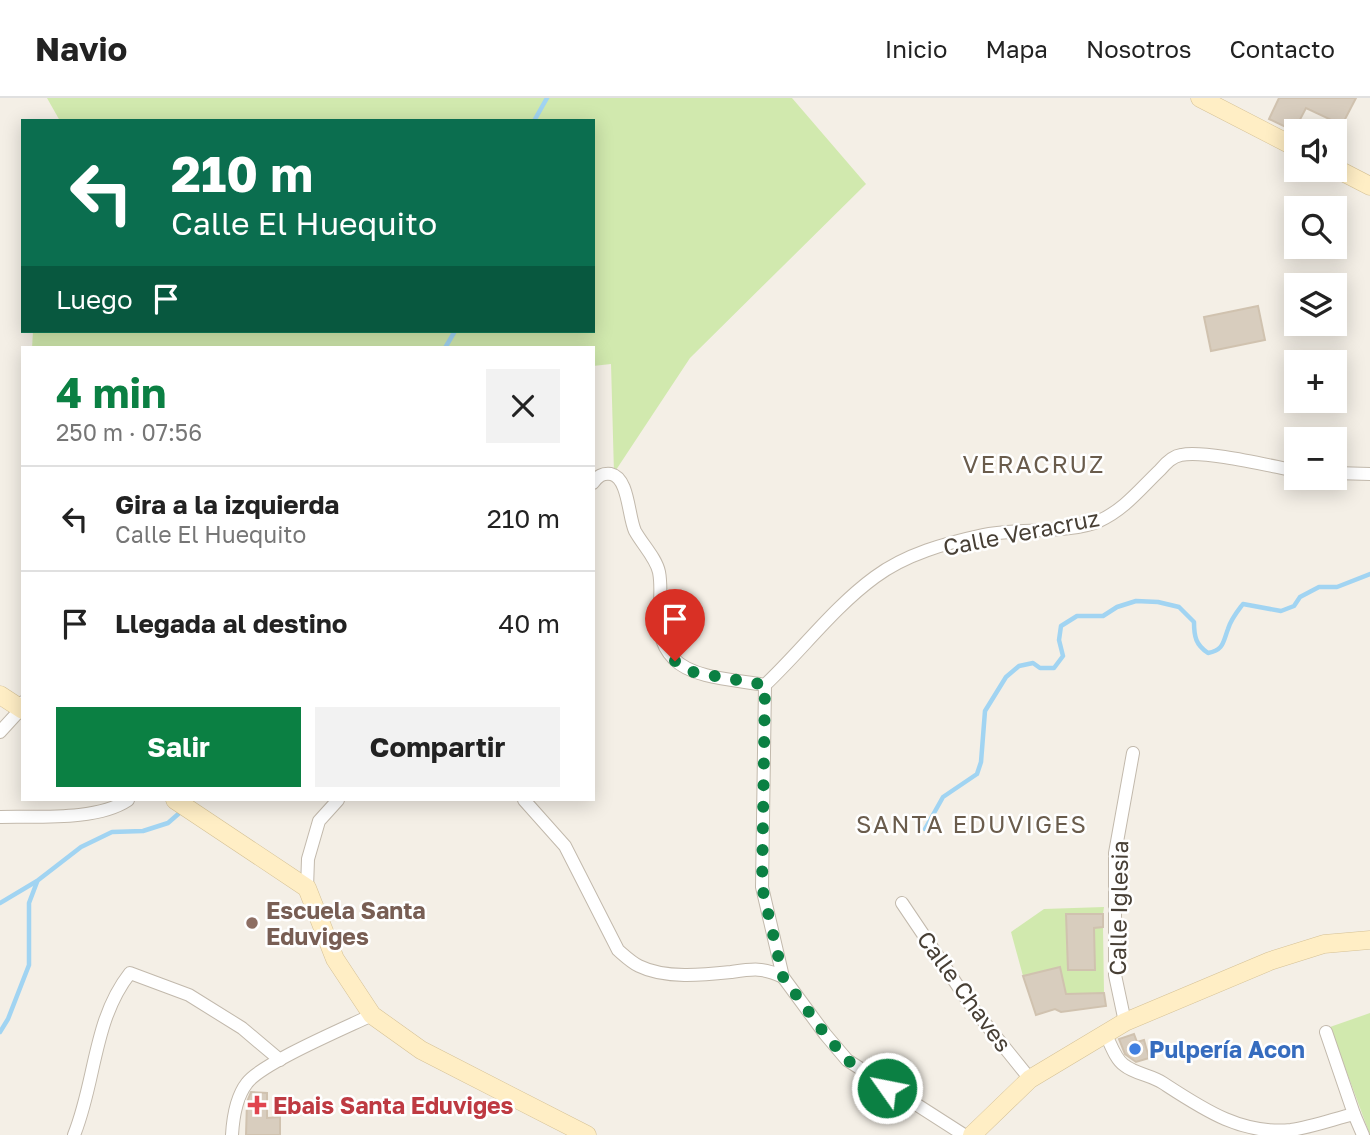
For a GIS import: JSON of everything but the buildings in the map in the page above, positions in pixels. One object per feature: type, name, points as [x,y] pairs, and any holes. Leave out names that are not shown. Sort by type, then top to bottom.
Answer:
[{"type":"street","points":[[1200,98],[1284,141]]},
{"type":"street","points":[[1347,174],[1370,186]]},
{"type":"street","name":"Calle Veracruz","points":[[765,685],[876,576],[914,556],[949,542],[994,533],[1063,528],[1098,522],[1121,508],[1162,467],[1180,455],[1218,457],[1284,469]]},
{"type":"street","points":[[595,481],[600,475],[607,473],[616,476],[623,484],[634,528],[659,571],[660,639],[675,661],[693,672],[765,685],[762,887],[783,977],[847,1060],[964,1135]]},
{"type":"street","points":[[1347,473],[1370,474]]},
{"type":"street","points":[[0,695],[21,706]]},
{"type":"street","points":[[0,732],[21,708]]},
{"type":"street","name":"Calle Iglesia","points":[[1125,1022],[1115,975],[1115,853],[1133,752]]},
{"type":"street","points":[[0,817],[103,811],[126,801]]},
{"type":"street","points":[[176,801],[307,888]]},
{"type":"street","points":[[337,801],[320,821],[308,859],[307,888],[335,959],[372,1015],[421,1049],[587,1135]]},
{"type":"street","points":[[525,801],[565,846],[618,950],[632,962],[643,968],[672,974],[702,974],[753,968],[772,971],[783,977]]},
{"type":"street","name":"Calle Chaves","points":[[902,903],[972,1007],[1030,1079]]},
{"type":"street","points":[[972,1135],[1030,1079],[1125,1022],[1270,961],[1324,944],[1370,940]]},
{"type":"street","points":[[74,1135],[81,1117],[100,1031],[118,988],[130,973],[189,995],[242,1028],[280,1060]]},
{"type":"street","points":[[232,1135],[233,1119],[241,1092],[248,1081],[280,1060],[372,1015]]},
{"type":"street","points":[[1326,1032],[1363,1135]]},
{"type":"street","points":[[1105,1033],[1121,1064],[1153,1076],[1208,1112],[1247,1128],[1268,1132],[1294,1130],[1354,1114]]},
{"type":"green space","points":[[47,98],[792,98],[866,184],[690,358],[614,473],[611,364],[595,366],[595,346],[32,346],[33,333],[595,333],[595,119],[59,119]]},
{"type":"green space","points":[[1104,907],[1103,914],[1066,915],[1068,970],[1095,970],[1094,928],[1103,927],[1104,993],[1066,994],[1060,967],[1023,976],[1011,932],[1044,909]]},
{"type":"green space","points":[[1370,1013],[1370,1135],[1330,1027]]},
{"type":"waterway","points":[[535,119],[547,98]]},
{"type":"waterway","points":[[446,346],[454,333]]},
{"type":"waterway","points":[[925,829],[943,797],[977,774],[981,762],[985,711],[1006,677],[1019,666],[1033,663],[1040,668],[1054,668],[1063,656],[1059,640],[1061,626],[1077,616],[1103,616],[1117,607],[1136,601],[1179,607],[1194,622],[1196,640],[1208,653],[1222,645],[1234,616],[1243,604],[1281,611],[1294,606],[1300,597],[1319,587],[1337,587],[1370,574]]},
{"type":"waterway","points":[[0,903],[37,881],[81,847],[112,832],[143,831],[168,823],[184,809]]},
{"type":"waterway","points":[[0,1032],[8,1019],[29,965],[29,903],[37,882]]},
{"type":"place","name":"Escuela Santa Eduviges","points":[[252,923]]},
{"type":"place","name":"Pulpería Acon","points":[[1135,1049]]},
{"type":"place","name":"Ebais Santa Eduviges","points":[[257,1105]]},
{"type":"district","name":"VERACRUZ","points":[[1034,463]]},
{"type":"district","name":"SANTA EDUVIGES","points":[[972,823]]},
{"type":"route","points":[[675,661],[693,672],[765,685],[762,887],[783,977],[847,1060],[887,1088]]}]
